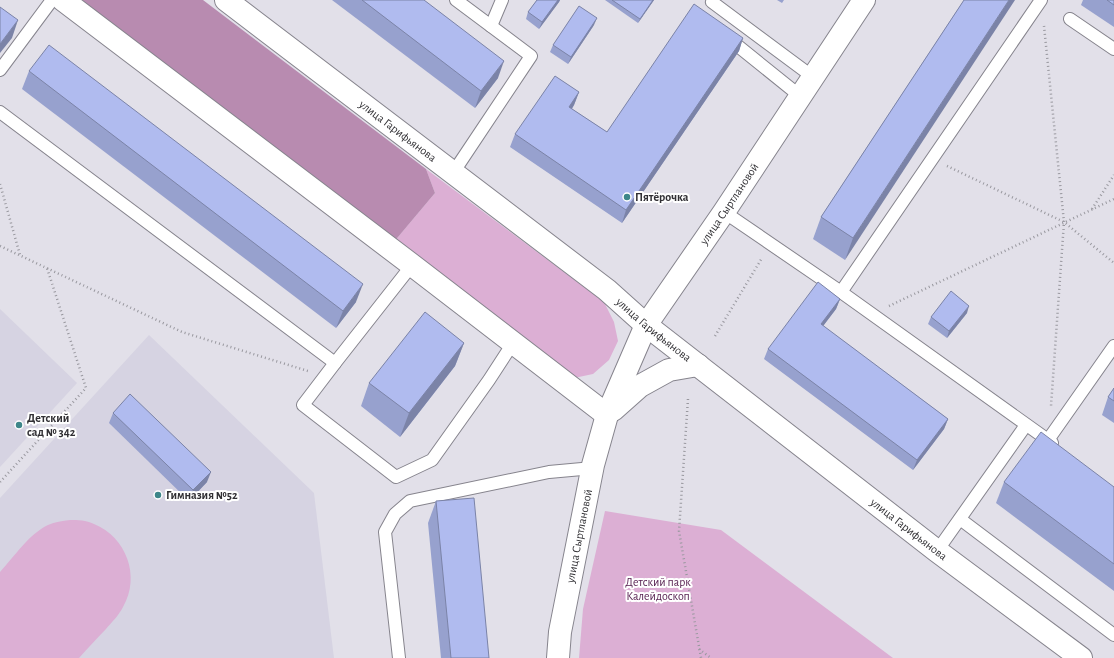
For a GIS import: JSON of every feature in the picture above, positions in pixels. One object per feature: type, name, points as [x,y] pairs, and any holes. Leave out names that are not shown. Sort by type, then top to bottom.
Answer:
[{"type":"street","points":[[63,0],[607,415],[640,386],[669,370],[698,365]]},
{"type":"street","name":"улица Гарифьянова","points":[[226,0],[607,290],[646,325],[1069,655]]},
{"type":"street","name":"улица Сыртлановой","points":[[558,658],[560,632],[593,468],[607,415],[646,325],[724,212],[864,0]]},
{"type":"lane","points":[[0,70],[52,0]]},
{"type":"lane","points":[[452,173],[531,56],[456,0]]},
{"type":"lane","points":[[491,26],[502,0]]},
{"type":"lane","points":[[713,0],[712,2],[813,77]]},
{"type":"lane","points":[[841,292],[1041,0]]},
{"type":"lane","points":[[1070,19],[1114,49]]},
{"type":"lane","points":[[723,34],[800,96]]},
{"type":"lane","points":[[0,112],[336,364]]},
{"type":"lane","points":[[724,212],[841,292],[1060,449]]},
{"type":"lane","points":[[412,265],[303,405],[396,477],[432,460],[489,380],[513,343]]},
{"type":"lane","points":[[1048,440],[1114,346]]},
{"type":"lane","points":[[937,551],[1026,425]]},
{"type":"lane","points":[[399,658],[386,532],[395,514],[410,501],[549,472],[593,468]]},
{"type":"lane","points":[[960,520],[1114,635]]},
{"type":"path","points":[[1044,24],[1064,222],[1048,440]]},
{"type":"path","points":[[932,159],[1064,222],[1114,263]]},
{"type":"path","points":[[1092,209],[1114,175]]},
{"type":"path","points":[[0,184],[20,255]]},
{"type":"path","points":[[872,314],[1114,199]]},
{"type":"path","points":[[716,336],[770,244]]},
{"type":"path","points":[[0,246],[182,332],[325,377]]},
{"type":"path","points":[[0,482],[86,388],[47,268]]},
{"type":"path","points":[[688,398],[679,531],[701,658]]},
{"type":"path","points":[[699,649],[711,658]]},
{"type":"shaded area","points":[[76,0],[203,0],[426,169],[435,193],[393,243]]},
{"type":"shaded area","name":"Детский сад № 342","points":[[0,309],[77,383],[0,467]]},
{"type":"shaded area","name":"Гимназия №52","points":[[149,335],[314,493],[334,658],[0,658],[0,498]]},
{"type":"green space","points":[[426,169],[604,302],[614,322],[618,341],[609,360],[593,374],[574,378],[393,243],[435,193]]},
{"type":"green space","name":"Детский парк Калейдоскоп","points":[[605,511],[721,530],[893,658],[579,658],[583,609]]},
{"type":"green space","points":[[70,520],[85,521],[94,524],[115,538],[122,548],[127,559],[131,583],[128,595],[120,613],[79,658],[0,658],[0,572],[34,534],[53,523]]},
{"type":"building","points":[[362,0],[424,0],[504,61],[481,91]]},
{"type":"building","points":[[537,0],[558,0],[542,22],[528,12]]},
{"type":"building","points":[[612,0],[653,0],[640,19]]},
{"type":"building","points":[[964,0],[1009,0],[853,238],[821,217]]},
{"type":"building","points":[[1107,0],[1114,0],[1114,5]]},
{"type":"building","points":[[694,4],[743,38],[626,210],[515,134],[555,76],[579,92],[569,107],[607,132]]},
{"type":"building","points":[[579,6],[597,18],[571,57],[553,45]]},
{"type":"building","points":[[0,7],[18,20],[0,44]]},
{"type":"building","points":[[49,45],[363,284],[343,311],[29,71]]},
{"type":"building","points":[[818,282],[840,299],[821,324],[948,419],[917,460],[768,349]]},
{"type":"building","points":[[951,291],[969,306],[949,331],[931,317]]},
{"type":"building","points":[[425,312],[464,343],[409,413],[369,383]]},
{"type":"building","points":[[1114,388],[1114,401],[1108,397]]},
{"type":"building","points":[[130,394],[211,472],[193,490],[113,413]]},
{"type":"building","points":[[1041,432],[1114,487],[1114,564],[1004,482]]},
{"type":"building","points":[[474,498],[489,658],[451,658],[436,501]]},
{"type":"place","name":"Пятёрочка","points":[[627,197]]},
{"type":"place","name":"Детский сад № 342","points":[[19,425]]},
{"type":"place","name":"Гимназия №52","points":[[158,495]]}]
